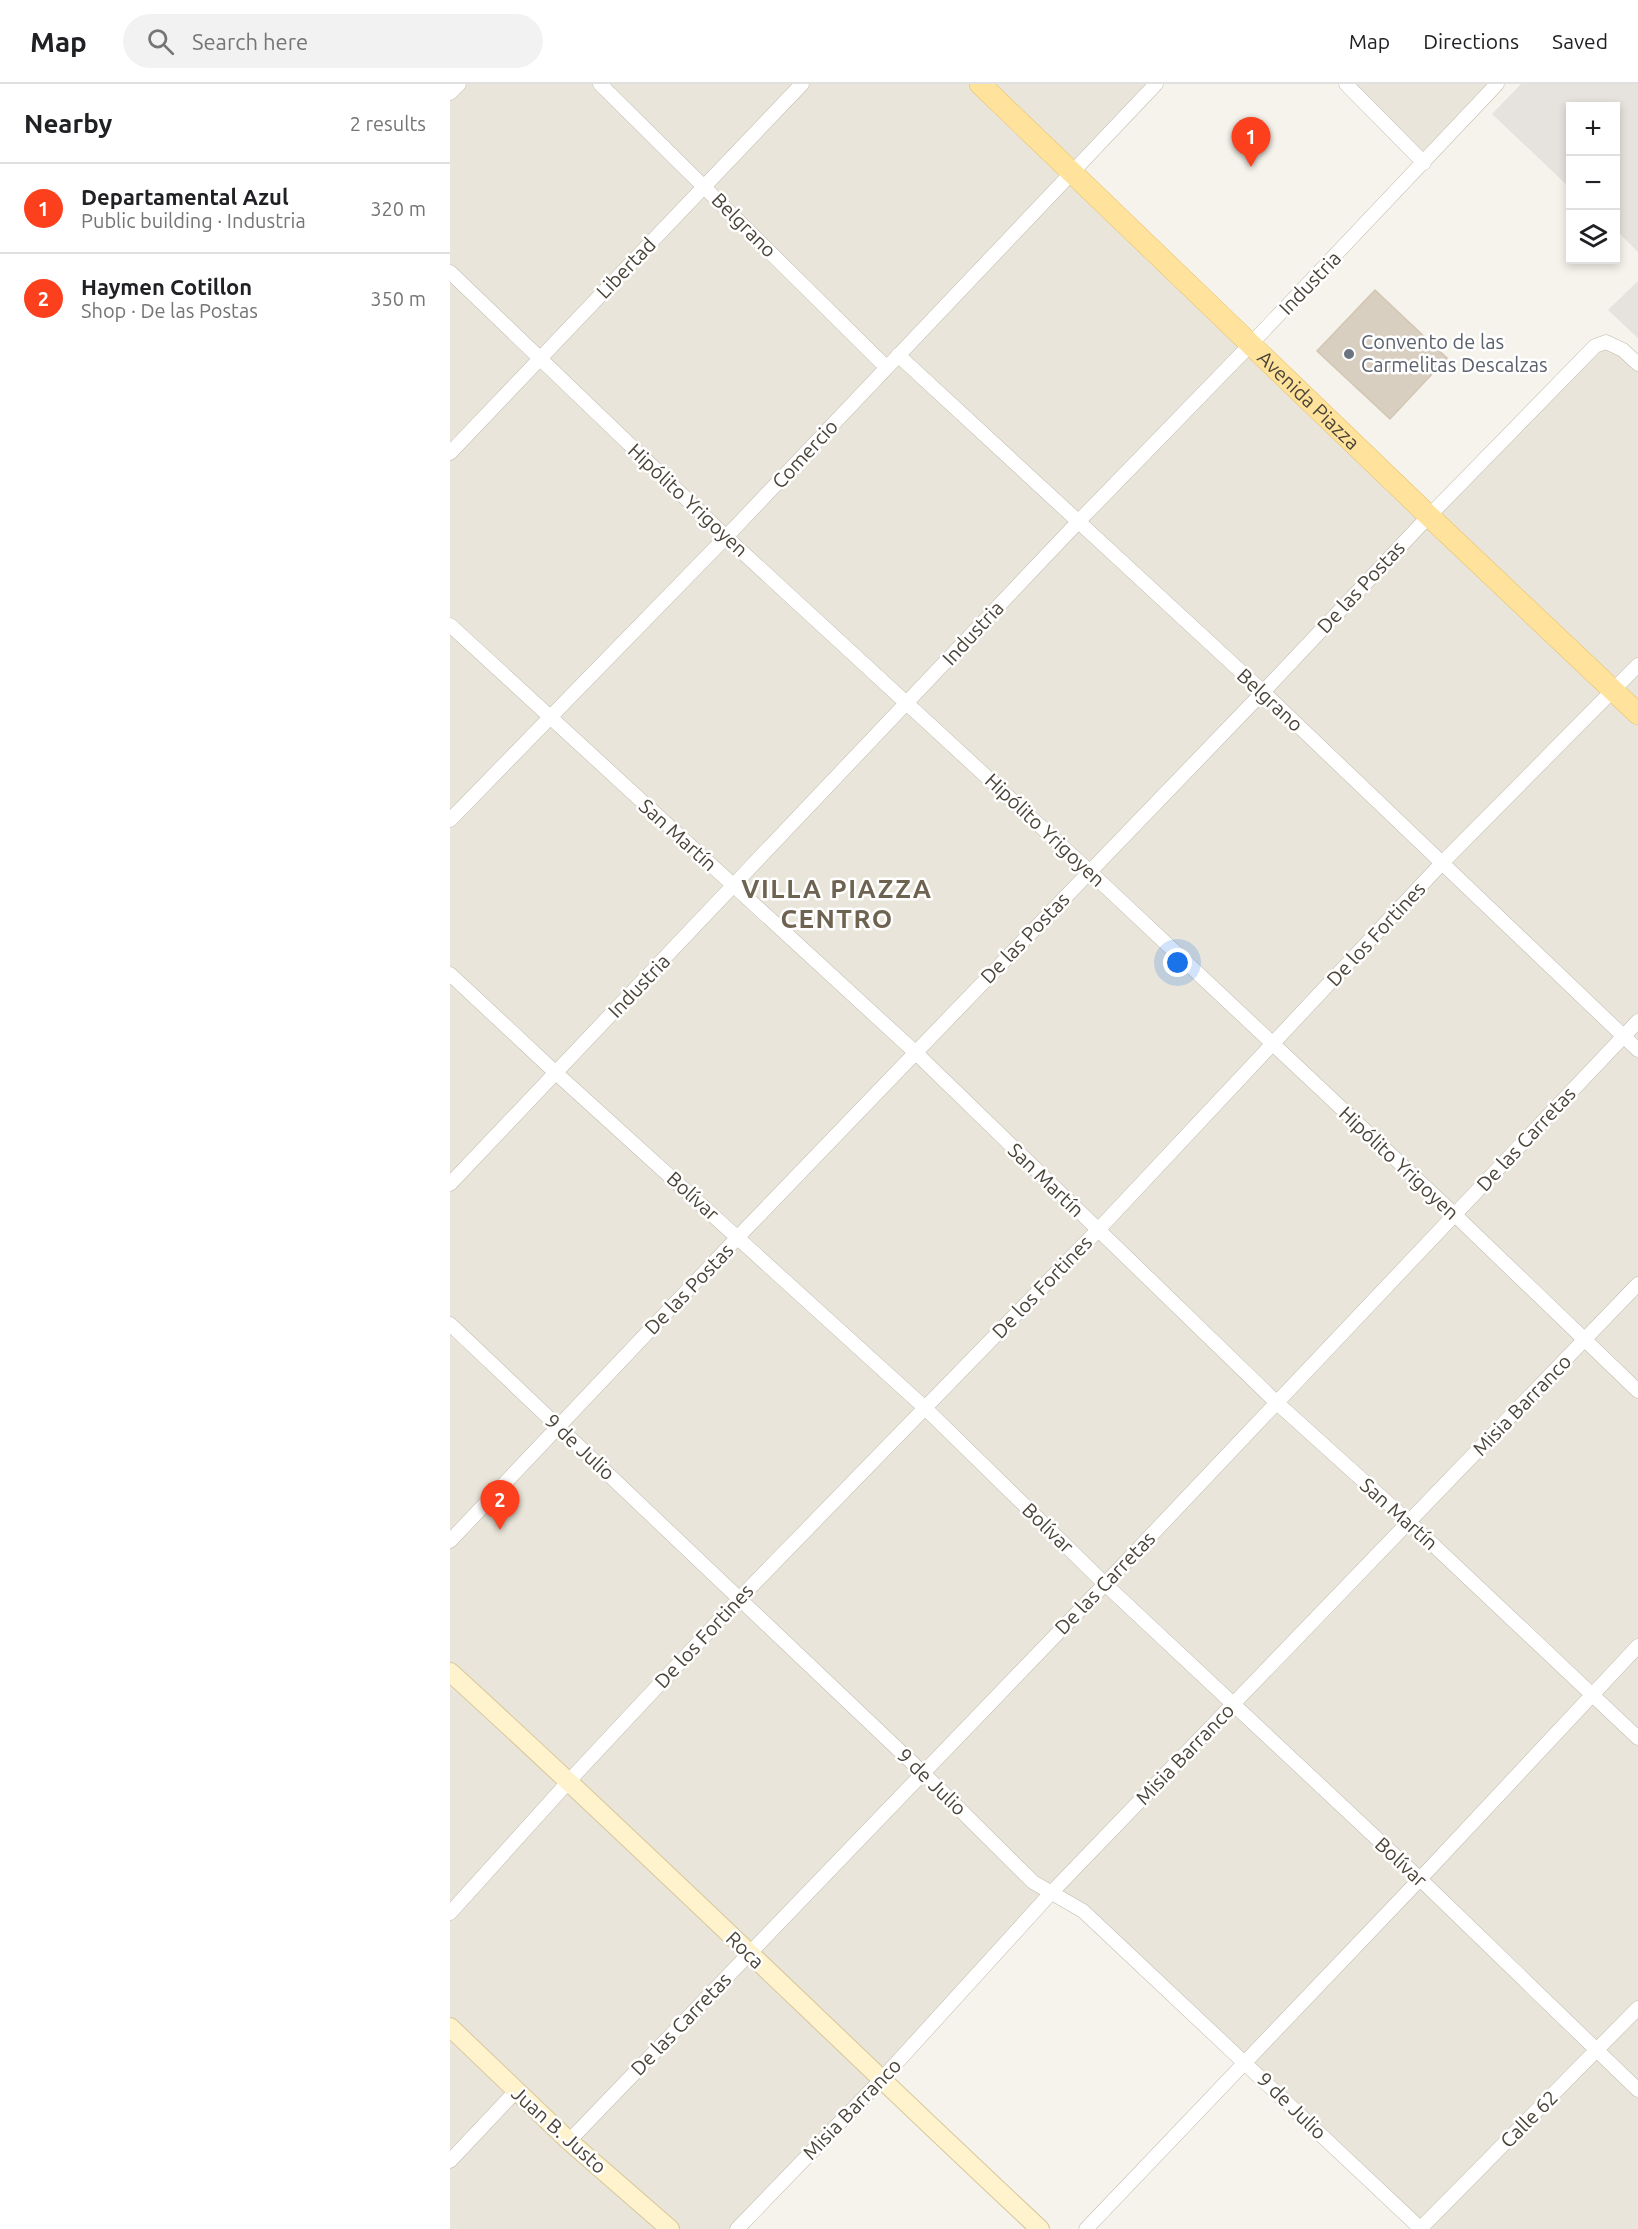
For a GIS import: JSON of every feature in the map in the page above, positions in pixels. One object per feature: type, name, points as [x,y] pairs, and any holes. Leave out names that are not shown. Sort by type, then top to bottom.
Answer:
[{"type":"main road","name":"Avenida Piazza","points":[[980,84],[1638,714]]},
{"type":"street","points":[[450,93],[459,84]]},
{"type":"street","name":"Belgrano","points":[[600,84],[886,367]]},
{"type":"street","name":"Libertad","points":[[450,453],[802,84]]},
{"type":"street","name":"Comercio","points":[[450,820],[726,537],[1156,84]]},
{"type":"street","points":[[1346,84],[1424,163]]},
{"type":"street","name":"Industria","points":[[450,1184],[1497,84]]},
{"type":"street","name":"Hipólito Yrigoyen","points":[[450,272],[726,537],[908,702],[1089,871],[1638,1391]]},
{"type":"street","name":"De las Postas","points":[[450,1541],[738,1237],[1594,346],[1606,342],[1623,350],[1638,364]]},
{"type":"street","name":"Belgrano","points":[[898,355],[1263,692],[1638,1050]]},
{"type":"street","name":"San Martín","points":[[450,625],[916,1053],[1276,1402],[1409,1522],[1638,1738]]},
{"type":"street","name":"De los Fortines","points":[[450,1913],[569,1781],[740,1598],[1098,1230],[1442,863],[1638,665]]},
{"type":"street","name":"Bolívar","points":[[450,974],[924,1407],[1105,1584],[1420,1879],[1638,2090]]},
{"type":"street","name":"De las Carretas","points":[[569,2141],[1105,1584],[1638,1021]]},
{"type":"street","name":"Misia Barranco","points":[[736,2229],[881,2080],[1051,1893],[1638,1284]]},
{"type":"street","name":"9 de Julio","points":[[450,1324],[923,1773],[1033,1882],[1083,1911],[1420,2229]]},
{"type":"street","points":[[1086,2229],[1420,1879],[1638,1646]]},
{"type":"street","name":"Roca","points":[[450,1671],[569,1781],[1040,2229]]},
{"type":"street","name":"Calle 62","points":[[1420,2229],[1638,2008]]},
{"type":"street","name":"Juan B. Justo","points":[[450,2027],[569,2141],[670,2229]]},
{"type":"street","points":[[450,2161],[516,2091]]},
{"type":"shaded area","points":[[450,84],[1156,84],[1073,173],[1429,515],[1606,342],[1638,364],[1638,2229],[1421,2229],[1083,1911],[1051,1893],[737,2229],[450,2229]]},
{"type":"shaded area","points":[[1346,84],[1497,84],[1424,163]]},
{"type":"shaded area","points":[[1521,84],[1638,84],[1638,252],[1620,234],[1620,102],[1566,102],[1566,184],[1492,114]]},
{"type":"shaded area","points":[[1638,281],[1638,338],[1608,310]]},
{"type":"building","name":"Convento de las Carmelitas Descalzas","points":[[1375,290],[1447,358],[1390,419],[1317,351]]},
{"type":"place","name":"Departamental Azul","points":[[1251,167]]},
{"type":"place","name":"Convento de las Carmelitas Descalzas","points":[[1349,354]]},
{"type":"place","name":"Haymen Cotillon","points":[[500,1530]]},
{"type":"district","name":"VILLA PIAZZA CENTRO","points":[[837,904]]}]
